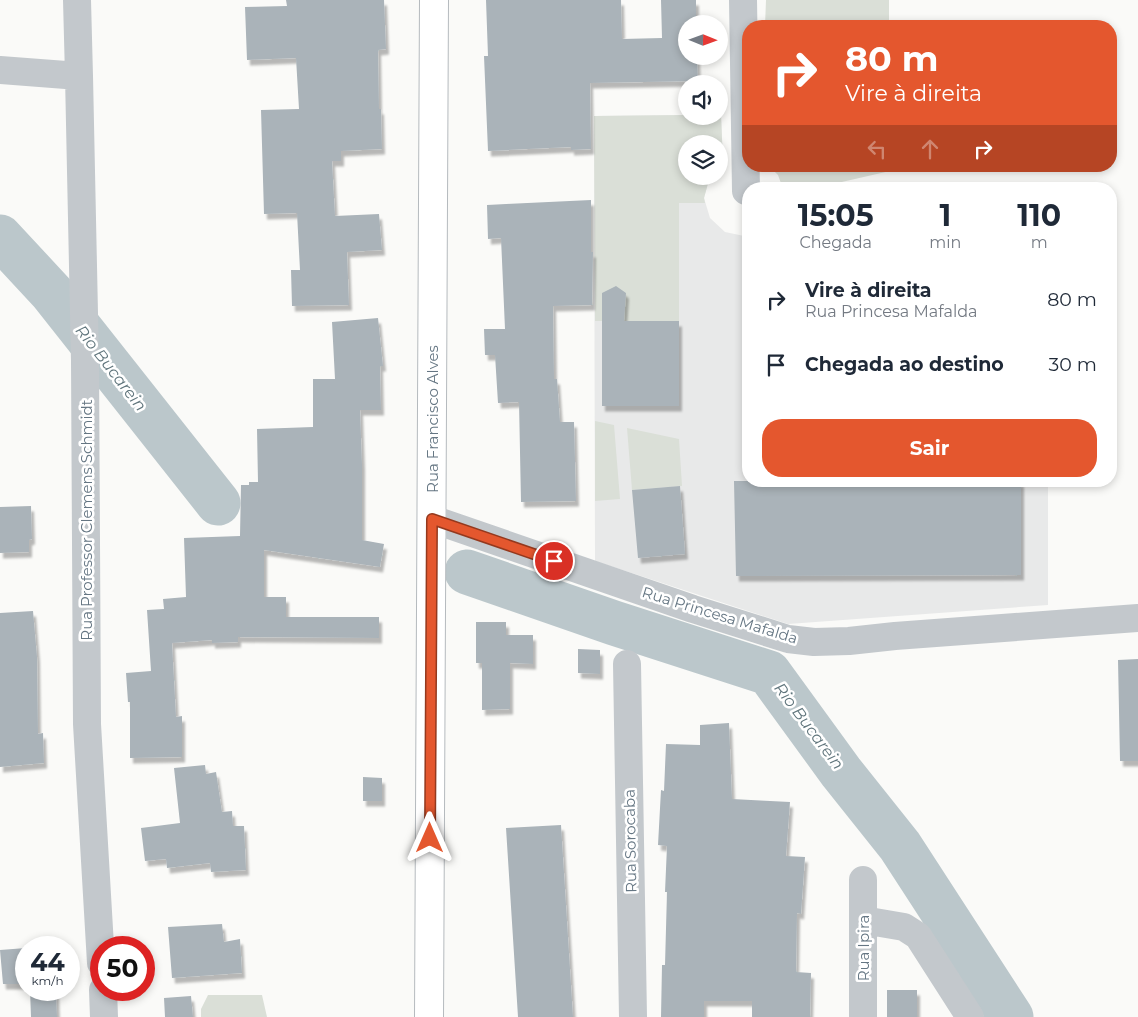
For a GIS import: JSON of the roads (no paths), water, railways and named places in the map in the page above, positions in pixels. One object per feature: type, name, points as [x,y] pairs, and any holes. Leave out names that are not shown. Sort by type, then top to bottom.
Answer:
[{"type":"main road","name":"Rua Francisco Alves","points":[[429,1017],[434,0]]},
{"type":"street","name":"Rua Professor Clemens Schmidt","points":[[77,0],[85,361],[87,724],[99,936]]},
{"type":"street","points":[[743,0],[743,20]]},
{"type":"street","points":[[0,70],[78,76]]},
{"type":"street","name":"Rua Princesa Mafalda","points":[[432,519],[693,609],[788,639],[814,642],[849,641],[1138,618]]},
{"type":"street","name":"Rua Sorocaba","points":[[627,664],[632,1017]]},
{"type":"street","name":"Rua Ipira","points":[[863,880],[863,1017]]},
{"type":"street","points":[[863,920],[904,927],[918,936],[970,1017]]},
{"type":"street","points":[[103,1001],[104,1017]]},
{"type":"waterway","name":"Rio Bucarein","points":[[0,237],[52,293],[218,503]]},
{"type":"waterway","name":"Rio Bucarein","points":[[467,572],[614,623],[769,673],[841,772],[900,846],[1011,1017]]}]
